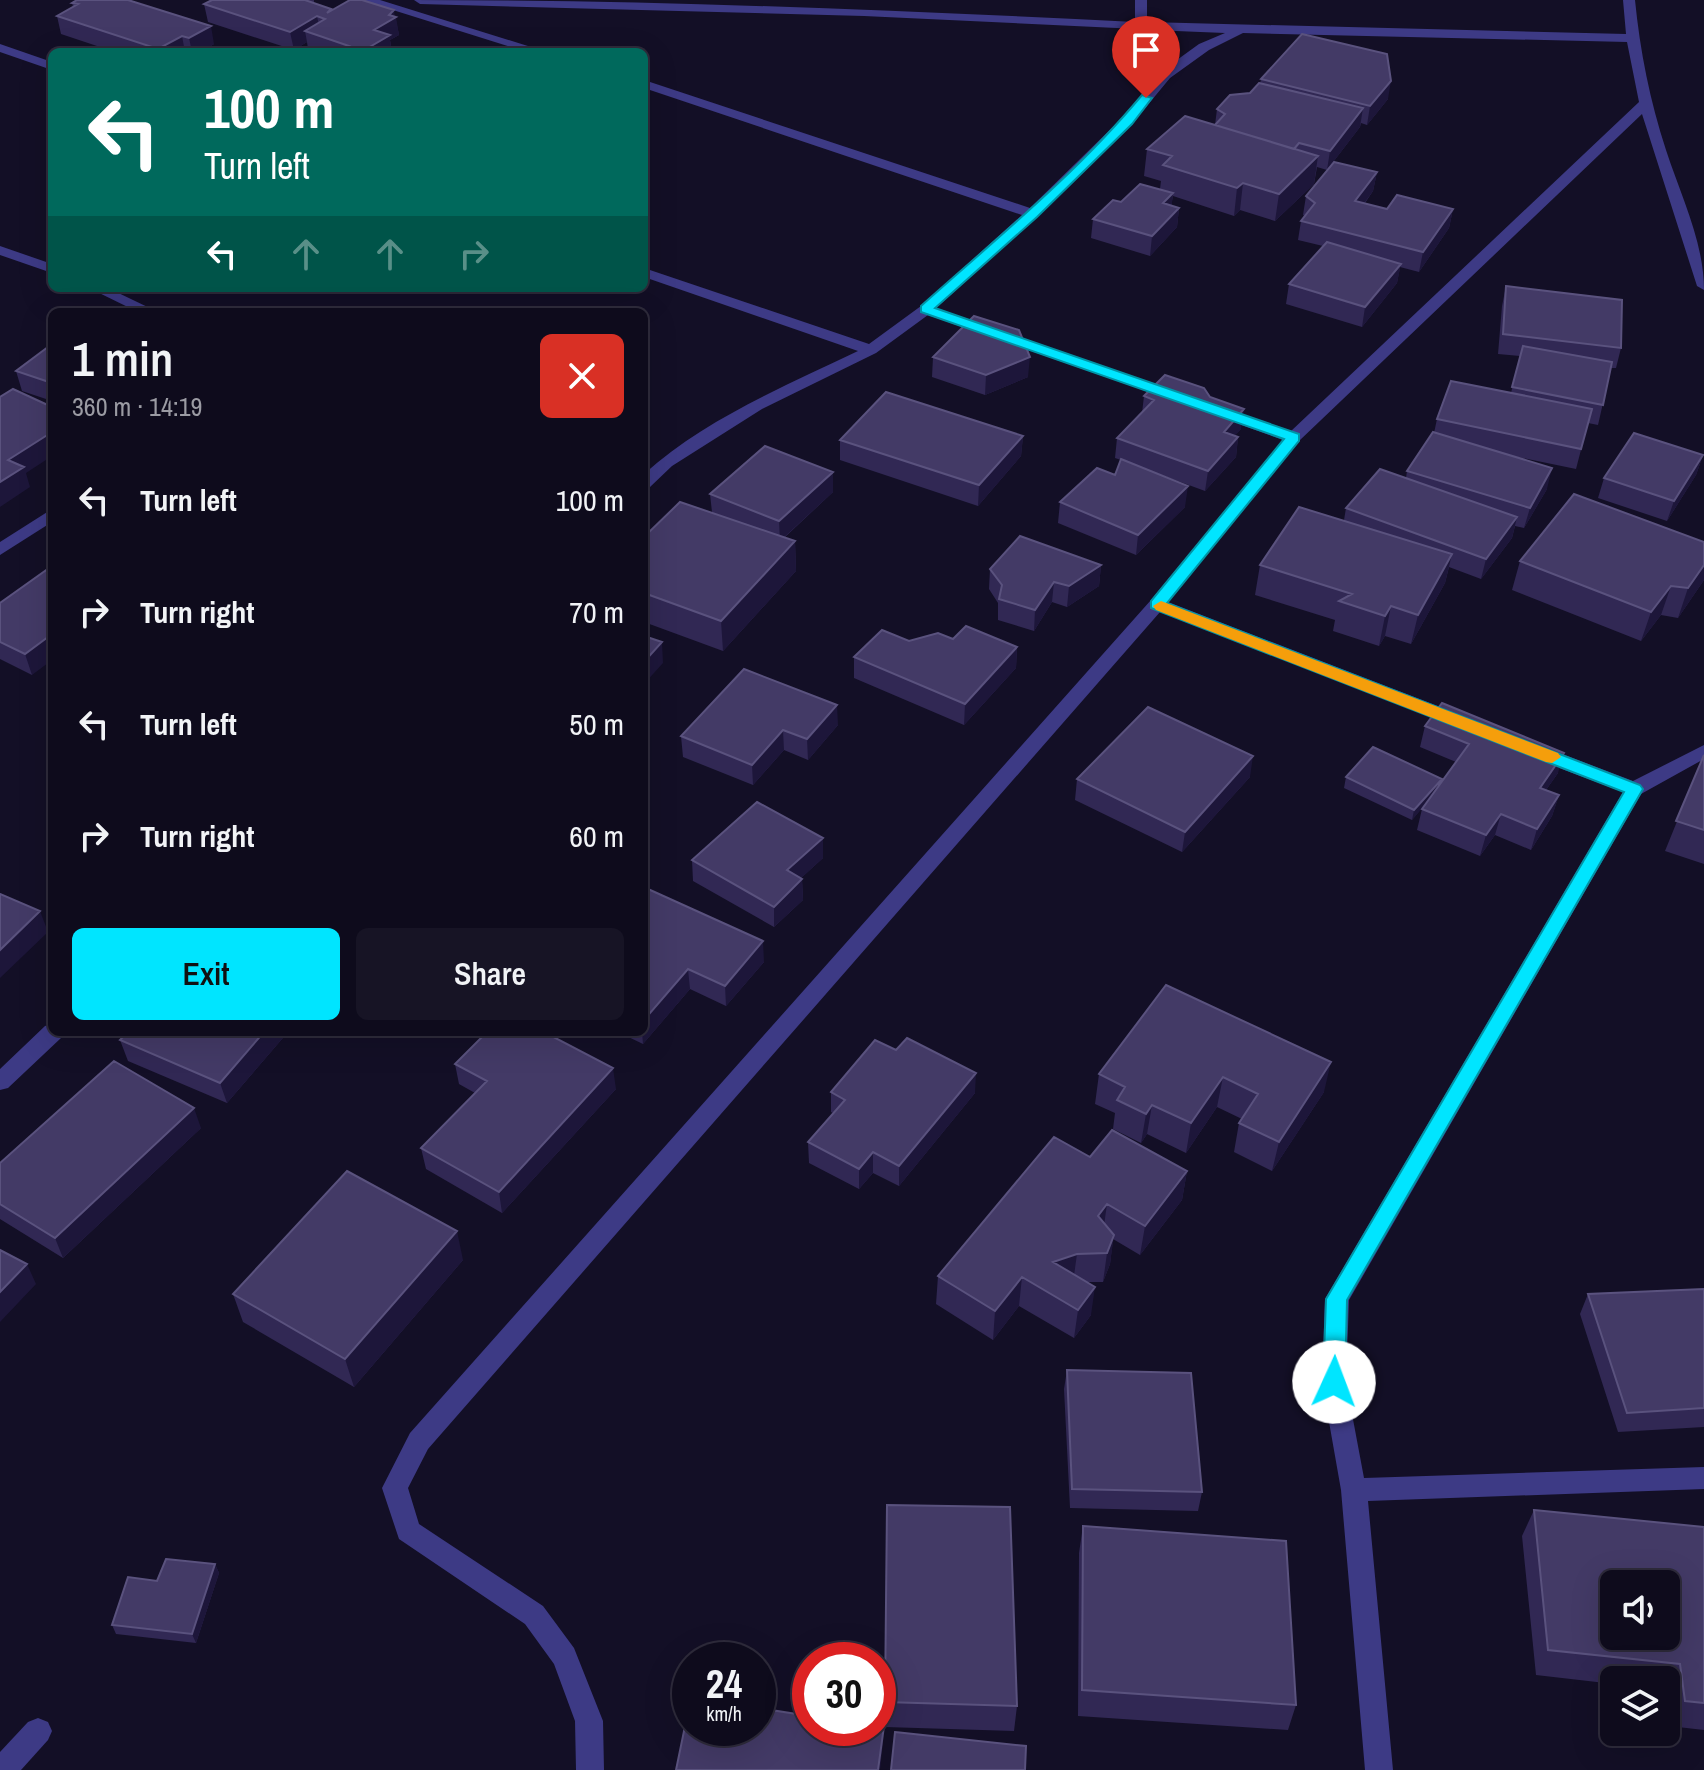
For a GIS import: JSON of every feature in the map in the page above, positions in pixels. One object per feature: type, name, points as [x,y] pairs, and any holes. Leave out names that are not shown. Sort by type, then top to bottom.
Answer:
[{"type":"street","points":[[367,0],[528,48]]},
{"type":"street","points":[[420,0],[848,12],[1245,29],[1630,38]]},
{"type":"street","points":[[1141,0],[1141,25],[1162,56],[1165,75]]},
{"type":"street","points":[[1629,0],[1630,38],[1644,105],[1700,262],[1704,286]]},
{"type":"street","points":[[648,479],[666,463],[756,406],[871,350],[926,309],[1032,214],[1127,121],[1165,75],[1204,47],[1245,29]]},
{"type":"street","points":[[0,48],[48,65]]},
{"type":"street","points":[[648,85],[1032,214]]},
{"type":"street","points":[[590,1770],[589,1721],[565,1657],[534,1615],[408,1531],[395,1488],[419,1441],[1157,604],[1293,438],[1644,105]]},
{"type":"street","points":[[3,254],[48,268]]},
{"type":"street","points":[[648,273],[871,350]]},
{"type":"street","points":[[105,292],[141,308]]},
{"type":"street","points":[[926,309],[1293,438]]},
{"type":"street","points":[[0,550],[48,517]]},
{"type":"street","points":[[1157,604],[1475,728]]},
{"type":"street","points":[[1518,744],[1634,789]]},
{"type":"street","points":[[1379,1770],[1354,1490],[1334,1382],[1337,1299],[1634,789],[1704,751]]},
{"type":"street","points":[[0,1082],[49,1036]]},
{"type":"street","points":[[1354,1490],[1704,1478]]},
{"type":"street","points":[[2,1770],[38,1731]]},
{"type":"building","points":[[77,0],[128,0],[211,26],[189,38],[182,36],[155,48],[57,16],[78,4],[72,3]]},
{"type":"building","points":[[212,0],[305,0],[331,9],[327,13],[350,0],[362,0],[394,10],[389,15],[396,17],[374,30],[390,35],[368,48],[345,48],[349,46],[305,31],[325,19],[317,16],[290,32],[204,4]]},
{"type":"building","points":[[1302,34],[1387,54],[1391,81],[1370,106],[1261,79]]},
{"type":"building","points":[[1259,83],[1363,108],[1330,151],[1299,143],[1294,149],[1215,125],[1225,114],[1217,109],[1230,95],[1250,93]]},
{"type":"building","points":[[1185,116],[1318,156],[1279,194],[1243,183],[1237,188],[1163,165],[1172,156],[1147,149]]},
{"type":"building","points":[[1334,162],[1377,172],[1355,201],[1387,209],[1397,195],[1453,209],[1423,252],[1301,221],[1315,203],[1306,196]]},
{"type":"building","points":[[1140,184],[1173,193],[1163,203],[1179,208],[1152,236],[1093,219],[1113,200],[1121,202]]},
{"type":"building","points":[[1327,242],[1401,264],[1365,307],[1289,284]]},
{"type":"building","points":[[1506,286],[1622,300],[1621,348],[1503,334]]},
{"type":"building","points":[[974,316],[1019,330],[1030,357],[986,375],[933,357]]},
{"type":"building","points":[[1523,346],[1612,362],[1603,405],[1512,387]]},
{"type":"building","points":[[48,347],[48,382],[16,371]]},
{"type":"building","points":[[1165,375],[1204,388],[1210,397],[1244,409],[1224,432],[1238,437],[1208,471],[1117,438],[1154,400],[1144,396]]},
{"type":"building","points":[[1451,381],[1592,409],[1581,449],[1437,419]]},
{"type":"building","points":[[13,389],[48,405],[48,435],[8,460],[24,467],[0,482],[0,397]]},
{"type":"building","points":[[886,392],[1023,436],[979,485],[840,440]]},
{"type":"building","points":[[1433,432],[1552,468],[1530,508],[1407,471]]},
{"type":"building","points":[[1634,433],[1703,455],[1674,501],[1604,478]]},
{"type":"building","points":[[765,446],[833,472],[779,521],[710,494]]},
{"type":"building","points":[[1121,459],[1188,486],[1138,535],[1060,502],[1097,468],[1115,475]]},
{"type":"building","points":[[1380,469],[1517,517],[1486,559],[1346,508]]},
{"type":"building","points":[[1574,494],[1704,542],[1704,565],[1688,588],[1671,586],[1651,612],[1520,561]]},
{"type":"building","points":[[680,502],[795,541],[721,621],[648,594],[648,533]]},
{"type":"building","points":[[1299,507],[1452,554],[1418,615],[1391,606],[1385,616],[1339,601],[1352,594],[1260,565]]},
{"type":"building","points":[[1020,536],[1101,565],[1069,586],[1054,582],[1035,610],[999,599],[1002,585],[990,569]]},
{"type":"building","points":[[48,569],[48,637],[25,654],[0,642],[0,603]]},
{"type":"building","points":[[966,626],[1017,647],[965,704],[854,657],[882,630],[909,641],[938,633],[953,639]]},
{"type":"building","points":[[648,637],[662,642],[648,658]]},
{"type":"building","points":[[744,669],[837,705],[807,739],[783,730],[752,765],[681,736]]},
{"type":"building","points":[[1442,703],[1564,753],[1540,788],[1559,795],[1537,829],[1501,814],[1486,835],[1422,809],[1469,744],[1425,726]]},
{"type":"building","points":[[1148,707],[1253,756],[1185,832],[1077,779]]},
{"type":"building","points":[[1373,747],[1442,779],[1414,810],[1346,777]]},
{"type":"building","points":[[1704,755],[1704,830],[1676,821]]},
{"type":"building","points":[[757,802],[823,838],[787,870],[802,879],[774,907],[692,860]]},
{"type":"building","points":[[648,889],[763,941],[725,986],[688,969],[648,1015]]},
{"type":"building","points":[[0,894],[40,911],[0,950]]},
{"type":"building","points":[[1166,985],[1331,1062],[1279,1142],[1239,1123],[1258,1094],[1223,1077],[1191,1123],[1152,1105],[1146,1114],[1117,1100],[1125,1087],[1099,1074]]},
{"type":"building","points":[[124,1036],[261,1036],[220,1083],[120,1040]]},
{"type":"building","points":[[483,1036],[552,1036],[613,1068],[499,1192],[421,1148],[487,1081],[455,1064]]},
{"type":"building","points":[[907,1038],[976,1073],[899,1166],[873,1152],[859,1169],[808,1142],[845,1100],[831,1092],[875,1040],[896,1050]]},
{"type":"building","points":[[114,1061],[194,1108],[55,1238],[0,1204],[0,1163]]},
{"type":"building","points":[[1112,1130],[1187,1171],[1145,1226],[1107,1204],[1098,1216],[1114,1235],[1107,1253],[1077,1254],[1053,1262],[1095,1287],[1078,1310],[1022,1277],[995,1311],[938,1276],[1054,1137],[1090,1157]]},
{"type":"building","points":[[347,1171],[457,1231],[345,1359],[233,1294]]},
{"type":"building","points":[[0,1250],[27,1264],[0,1292]]},
{"type":"building","points":[[1704,1289],[1704,1408],[1627,1413],[1588,1294]]},
{"type":"building","points":[[1067,1370],[1191,1373],[1202,1492],[1072,1489]]},
{"type":"building","points":[[887,1505],[1010,1507],[1017,1706],[896,1702],[896,1642],[886,1642]]},
{"type":"building","points":[[1534,1510],[1704,1527],[1704,1703],[1685,1701],[1680,1664],[1548,1650]]},
{"type":"building","points":[[1083,1526],[1286,1541],[1296,1705],[1082,1690]]},
{"type":"building","points":[[166,1559],[215,1564],[192,1634],[112,1625],[128,1577],[157,1581]]},
{"type":"building","points":[[776,1711],[792,1713],[792,1746],[881,1746],[878,1770],[676,1770],[681,1746],[776,1746]]},
{"type":"building","points":[[896,1732],[1026,1746],[1025,1770],[891,1770]]},
{"type":"slow traffic","points":[[1161,606],[1552,757]]},
{"type":"route","points":[[1146,98],[1127,121],[1032,214],[926,309],[1293,438],[1157,604],[1634,789],[1337,1299],[1334,1382]]}]
